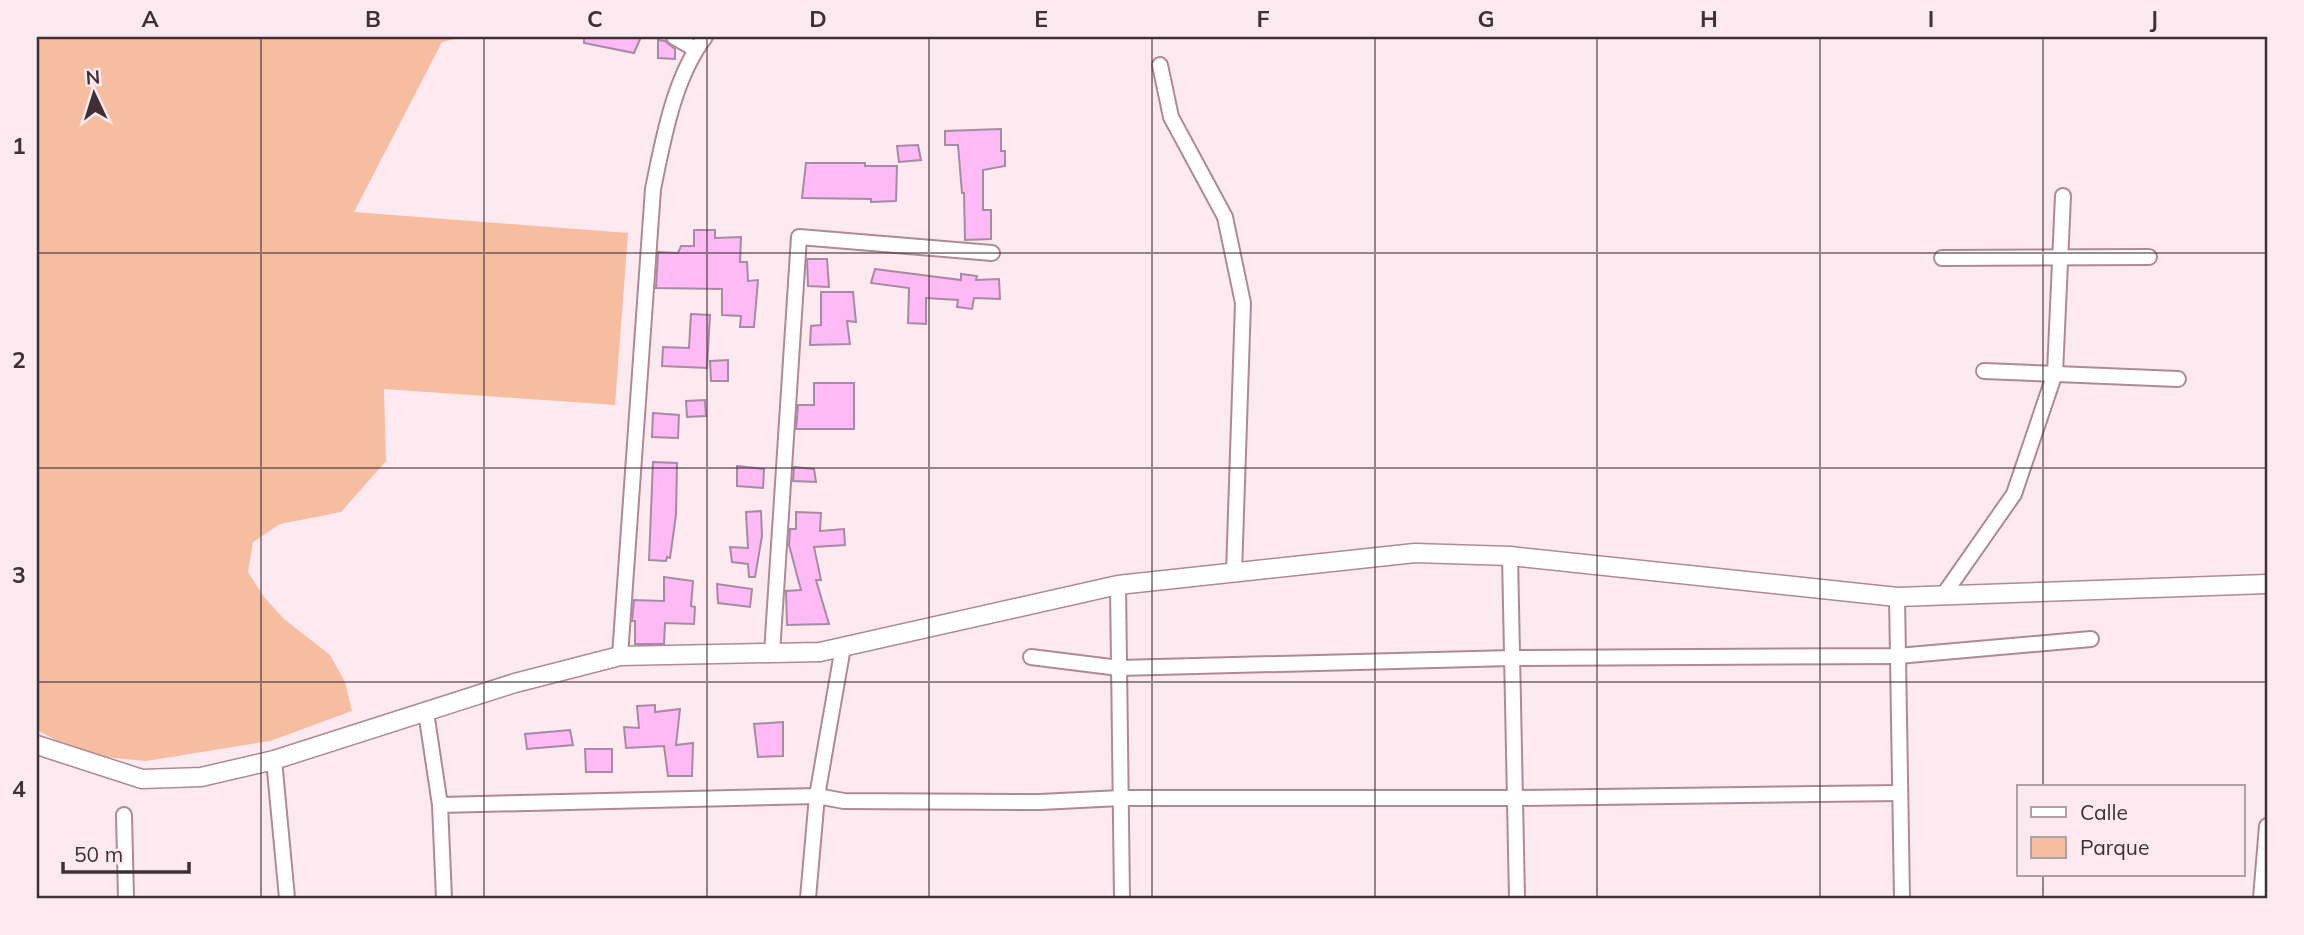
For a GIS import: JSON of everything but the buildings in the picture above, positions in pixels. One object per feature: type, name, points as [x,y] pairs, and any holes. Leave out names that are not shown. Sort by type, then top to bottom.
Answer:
[{"type":"street","points":[[674,37],[695,49]]},
{"type":"street","points":[[620,656],[653,188],[667,119],[695,49],[705,37]]},
{"type":"street","points":[[1160,65],[1171,117],[1225,217],[1243,303],[1234,573]]},
{"type":"street","points":[[1942,597],[2014,494],[2055,373],[2063,196]]},
{"type":"street","points":[[772,653],[799,237],[992,253]]},
{"type":"street","points":[[1942,258],[2149,257]]},
{"type":"street","points":[[1984,371],[2178,379]]},
{"type":"street","points":[[37,745],[142,779],[201,777],[274,760],[515,683],[620,656],[820,652],[1118,585],[1415,553],[1510,556],[1897,597],[2267,584]]},
{"type":"street","points":[[1510,556],[1517,898]]},
{"type":"street","points":[[1118,585],[1122,898]]},
{"type":"street","points":[[1897,597],[1902,898]]},
{"type":"street","points":[[1031,657],[1119,667],[1512,657],[1898,656],[2091,639]]},
{"type":"street","points":[[808,898],[817,796],[843,648]]},
{"type":"street","points":[[426,712],[440,805],[444,898]]},
{"type":"street","points":[[274,760],[287,898]]},
{"type":"street","points":[[440,805],[817,796],[844,801],[1040,802],[1121,798],[1515,798],[1900,793]]},
{"type":"street","points":[[124,815],[126,898]]},
{"type":"street","points":[[2261,898],[2267,827]]},
{"type":"green space","points":[[37,37],[463,37],[442,42],[354,212],[628,233],[615,405],[384,389],[386,461],[341,512],[280,524],[253,542],[248,572],[264,597],[284,619],[330,655],[345,682],[352,711],[270,741],[146,761],[84,755],[37,730]]}]
